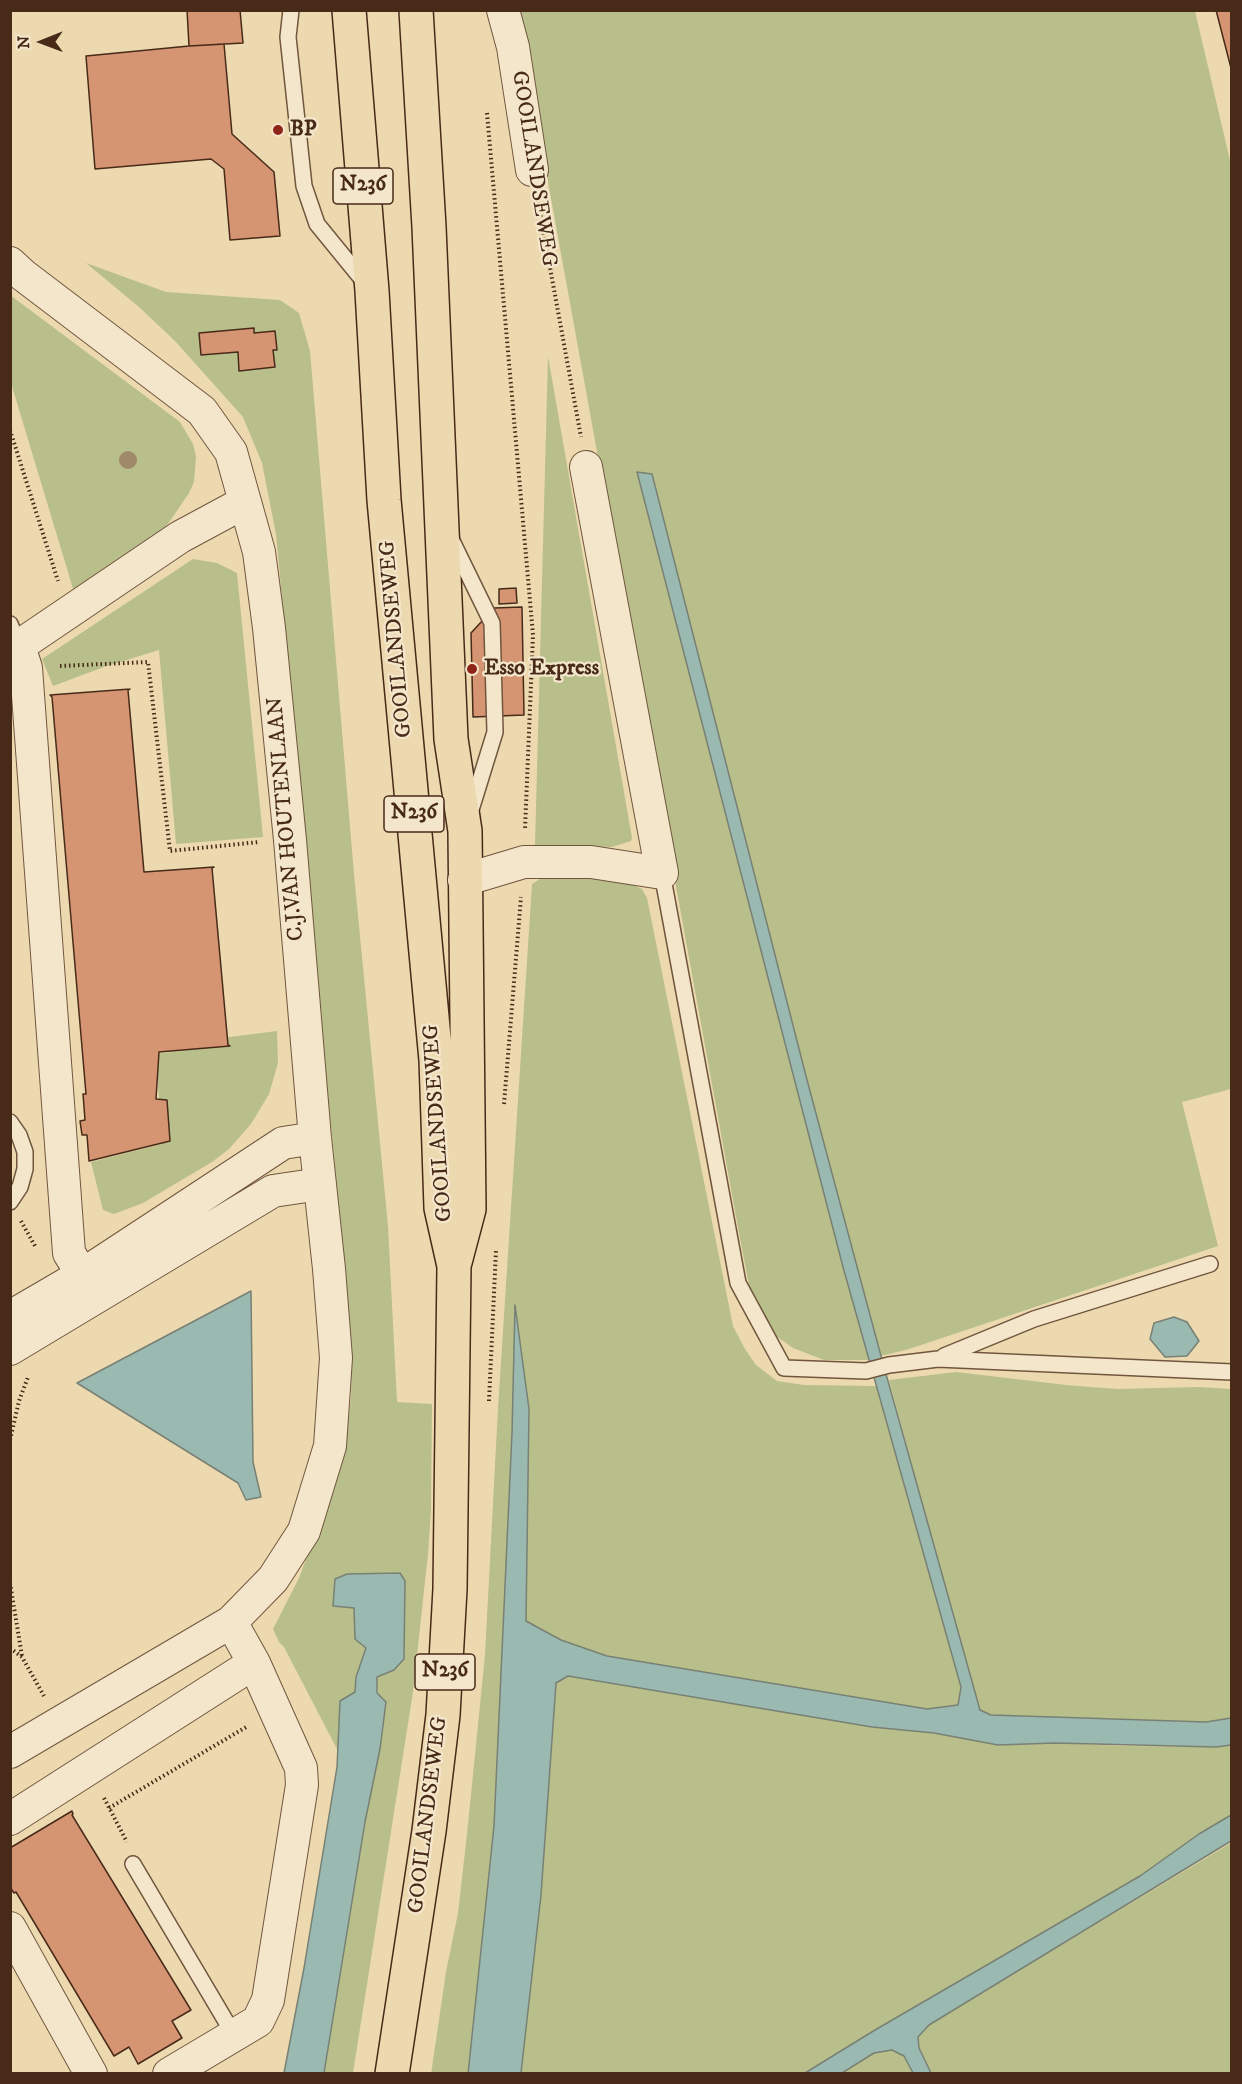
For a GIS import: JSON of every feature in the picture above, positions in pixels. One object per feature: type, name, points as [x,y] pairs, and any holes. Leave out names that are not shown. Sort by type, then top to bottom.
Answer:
[{"type":"main road","name":"GOOILANDSEWEG","points":[[349,10],[372,291],[384,500],[436,1060],[441,1208],[454,1266],[450,1589],[443,1715],[429,1831],[392,2073]]},
{"type":"main road","name":"GOOILANDSEWEG","points":[[416,10],[429,226],[451,739],[465,831],[470,1209],[454,1266]]},
{"type":"street","name":"GOOILANDSEWEG","points":[[503,10],[513,48],[532,170]]},
{"type":"street","name":"C.J.VAN HOUTENLAAN","points":[[10,263],[202,411],[231,452],[260,552],[290,840],[336,1358],[330,1446],[303,1531],[273,1579],[231,1622],[10,1752]]},
{"type":"street","points":[[464,880],[524,862],[591,862],[662,873],[586,467]]},
{"type":"street","points":[[89,1286],[69,1253],[17,647],[180,537],[245,502]]},
{"type":"street","points":[[10,1349],[89,1286],[283,1143],[315,1138]]},
{"type":"street","points":[[10,1317],[89,1286],[273,1191],[320,1184]]},
{"type":"street","points":[[169,2073],[258,2021],[268,2000],[302,1785],[301,1768],[276,1710],[254,1663],[231,1622]]},
{"type":"street","points":[[10,1819],[254,1663]]},
{"type":"street","points":[[10,1928],[90,2073]]},
{"type":"lane","points":[[291,10],[288,37],[304,186],[317,224],[372,291]]},
{"type":"lane","points":[[441,517],[492,623],[495,732],[465,831]]},
{"type":"lane","points":[[662,873],[738,1283],[784,1368],[866,1371],[889,1365],[938,1359],[1232,1372]]},
{"type":"lane","points":[[10,1122],[19,1135],[25,1152],[25,1169],[20,1187],[11,1202]]},
{"type":"lane","points":[[938,1359],[1034,1319],[1210,1264]]},
{"type":"lane","points":[[133,1864],[234,2035]]},
{"type":"path","name":"GOOILANDSEWEG","points":[[532,170],[586,467]]},
{"type":"path","points":[[10,430],[68,614]]},
{"type":"path","points":[[17,647],[148,662],[170,851],[290,840]]},
{"type":"path","points":[[11,1202],[37,1251]]},
{"type":"path","points":[[10,1583],[18,1619],[22,1657]]},
{"type":"path","points":[[109,1808],[276,1710]]},
{"type":"green space","points":[[513,11],[1195,11],[1232,169],[1231,1089],[1182,1102],[1218,1246],[909,1349],[881,1356],[807,1080],[652,475],[637,472],[869,1360],[824,1360],[793,1348],[769,1331],[752,1301],[546,171]]},
{"type":"green space","points":[[86,263],[166,292],[280,300],[299,313],[310,351],[354,874],[388,1226],[397,1402],[432,1404],[431,1511],[413,1692],[353,2073],[324,2073],[365,1822],[380,1749],[377,1677],[394,1670],[400,1573],[347,1574],[354,1608],[355,1639],[366,1647],[356,1677],[355,1692],[340,1701],[338,1751],[273,1629],[299,1578],[335,1483],[344,1452],[351,1398],[352,1351],[276,534],[262,463],[243,417],[175,341],[139,307]]},
{"type":"green space","points":[[10,295],[180,422],[193,444],[196,457],[194,482],[168,524],[152,540],[74,592],[11,383]]},
{"type":"green space","points":[[548,356],[632,838],[631,841],[612,847],[535,845]]},
{"type":"green space","points":[[193,559],[217,563],[237,573],[263,837],[176,844],[159,650],[53,686],[42,659]]},
{"type":"green space","points":[[552,875],[582,876],[631,884],[642,889],[647,898],[733,1326],[756,1365],[777,1381],[804,1385],[876,1386],[961,1687],[958,1705],[928,1709],[607,1656],[561,1640],[526,1621],[529,1409],[515,1311],[512,1433],[494,1826],[468,2073],[431,2074],[446,1972],[458,1913],[485,1655],[498,1408],[532,884]]},
{"type":"green space","points":[[277,1031],[278,1063],[269,1094],[251,1124],[229,1149],[212,1162],[143,1203],[114,1214],[103,1210],[91,1162],[162,1144],[156,1054],[222,1046],[222,1038]]},
{"type":"green space","points":[[956,1372],[1117,1389],[1199,1387],[1231,1389],[1231,1718],[1206,1722],[991,1715],[980,1710],[889,1380]]},
{"type":"green space","points":[[568,1676],[872,1727],[1055,1743],[1122,1746],[1216,1747],[1231,1745],[1231,1817],[1199,1834],[1140,1876],[808,2073],[521,2074],[541,1895],[556,1683]]},
{"type":"green space","points":[[1231,1843],[1231,2073],[931,2073],[919,2048],[918,2036],[929,2025]]},
{"type":"green space","points":[[892,2050],[904,2056],[913,2073],[842,2074],[874,2053]]},
{"type":"water","points":[[637,472],[652,474],[807,1080],[980,1710],[991,1715],[1206,1722],[1231,1718],[1231,1745],[1216,1747],[1055,1743],[998,1745],[934,1733],[872,1727],[568,1676],[556,1683],[541,1895],[521,2073],[468,2074],[494,1826],[512,1433],[515,1305],[529,1409],[526,1621],[561,1640],[607,1656],[927,1709],[958,1705],[961,1687],[843,1267]]},
{"type":"water","points":[[251,1291],[253,1462],[261,1497],[246,1500],[238,1483],[77,1383]]},
{"type":"water","points":[[1174,1317],[1187,1322],[1199,1341],[1187,1356],[1165,1357],[1150,1339],[1154,1323]]},
{"type":"water","points":[[400,1573],[405,1581],[404,1659],[394,1670],[377,1677],[377,1693],[386,1702],[380,1749],[365,1822],[324,2073],[284,2073],[337,1767],[340,1701],[355,1692],[356,1677],[366,1648],[355,1639],[354,1608],[333,1606],[335,1579],[347,1574]]},
{"type":"water","points":[[1231,1815],[1231,1841],[929,2025],[918,2037],[919,2048],[931,2073],[913,2073],[904,2056],[892,2050],[874,2053],[842,2073],[805,2073],[1140,1876],[1199,1834]]},
{"type":"building","points":[[187,10],[240,10],[243,43],[189,46]]},
{"type":"building","points":[[1216,10],[1232,10],[1232,72]]},
{"type":"building","points":[[224,44],[232,134],[274,172],[280,236],[230,240],[224,169],[211,159],[95,169],[86,56]]},
{"type":"building","points":[[254,328],[254,333],[275,331],[277,350],[273,350],[275,367],[239,371],[238,352],[201,355],[199,333]]},
{"type":"building","points":[[516,588],[517,603],[499,604],[499,589]]},
{"type":"building","points":[[522,607],[524,715],[473,717],[471,633],[494,608]]},
{"type":"building","points":[[130,689],[128,690],[144,872],[214,867],[212,868],[228,1045],[230,1046],[159,1052],[156,1099],[167,1100],[170,1141],[89,1161],[87,1135],[82,1135],[80,1121],[85,1120],[83,1094],[86,1094],[52,697],[50,695]]},
{"type":"building","points":[[72,1811],[72,1815],[191,2010],[172,2021],[182,2038],[138,2064],[129,2047],[114,2056],[16,1892],[14,1893],[10,1887],[10,1848]]},
{"type":"place","name":"BP","points":[[278,130]]},
{"type":"place","name":"Esso Express","points":[[472,669]]}]
